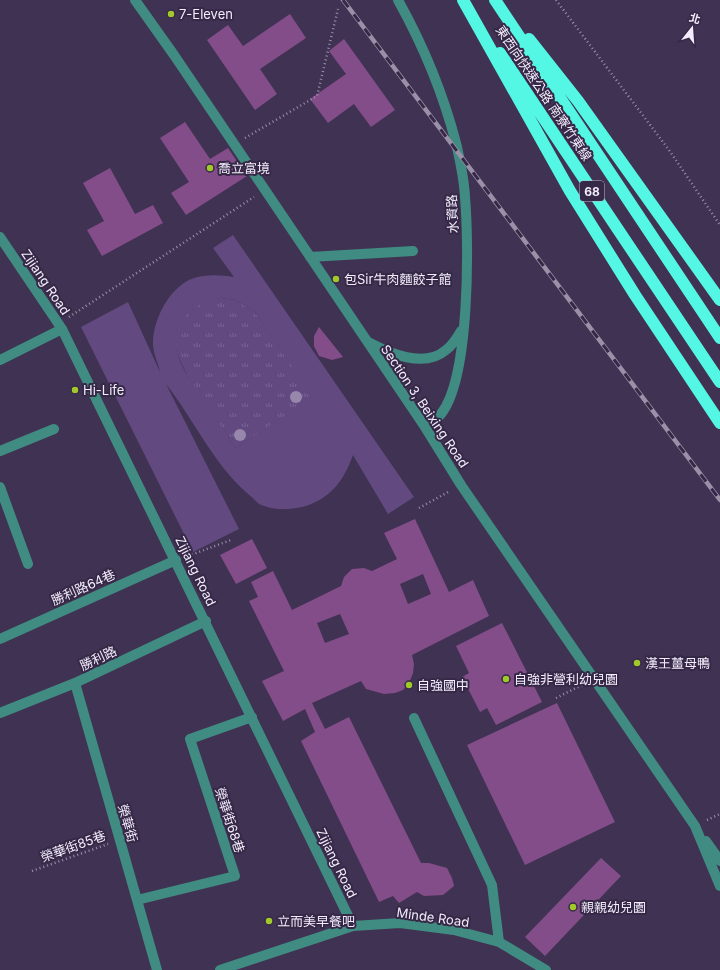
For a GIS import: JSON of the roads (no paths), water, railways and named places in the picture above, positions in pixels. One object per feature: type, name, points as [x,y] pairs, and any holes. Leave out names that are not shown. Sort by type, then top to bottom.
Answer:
[{"type":"highway","name":"東西向快速公路 南寮竹東線","points":[[464,0],[720,382]]},
{"type":"highway","points":[[464,0],[570,190],[635,295],[720,423]]},
{"type":"highway","name":"東西向快速公路 南寮竹東線","points":[[495,0],[720,338]]},
{"type":"highway","points":[[498,0],[578,101],[720,300]]},
{"type":"street","name":"Section 3, Beixing Road","points":[[135,0],[174,55],[425,427],[461,485],[696,826],[720,849]]},
{"type":"street","name":"水資路","points":[[398,0],[411,24],[438,85],[456,144],[465,196],[468,268],[463,328],[458,364],[448,402],[441,414],[425,427]]},
{"type":"street","name":"Zijiang Road","points":[[0,237],[60,326],[206,621],[353,926]]},
{"type":"street","points":[[310,257],[413,251]]},
{"type":"street","points":[[0,360],[60,326]]},
{"type":"street","points":[[366,341],[396,354],[412,358],[425,358],[445,352],[454,343],[463,328]]},
{"type":"street","points":[[0,451],[54,429]]},
{"type":"street","points":[[0,487],[28,564]]},
{"type":"street","name":"勝利路64巷","points":[[0,639],[176,560]]},
{"type":"street","name":"勝利路","points":[[0,713],[75,683],[206,621]]},
{"type":"street","name":"榮華街","points":[[75,683],[157,970]]},
{"type":"street","name":"榮華街68巷","points":[[137,900],[235,876],[190,739],[252,717]]},
{"type":"street","points":[[414,718],[492,885],[498,942]]},
{"type":"street","name":"Section 3, Beixing Road","points":[[696,826],[720,886]]},
{"type":"street","points":[[696,826],[720,861]]},
{"type":"street","name":"Minde Road","points":[[220,970],[353,926],[400,923],[454,930],[498,942],[546,970]]},
{"type":"railway","points":[[343,0],[720,500]]},
{"type":"place","name":"7-Eleven","points":[[171,14]]},
{"type":"place","name":"喬立富境","points":[[210,168]]},
{"type":"place","name":"包Sir牛肉麵餃子館","points":[[336,279]]},
{"type":"place","name":"Hi-Life","points":[[75,390]]},
{"type":"place","name":"漢王薑母鴨","points":[[637,663]]},
{"type":"place","name":"自強非營利幼兒園","points":[[506,679]]},
{"type":"place","name":"自強國中","points":[[409,685]]},
{"type":"place","name":"親親幼兒園","points":[[573,907]]},
{"type":"place","name":"立而美早餐吧","points":[[269,921]]}]
